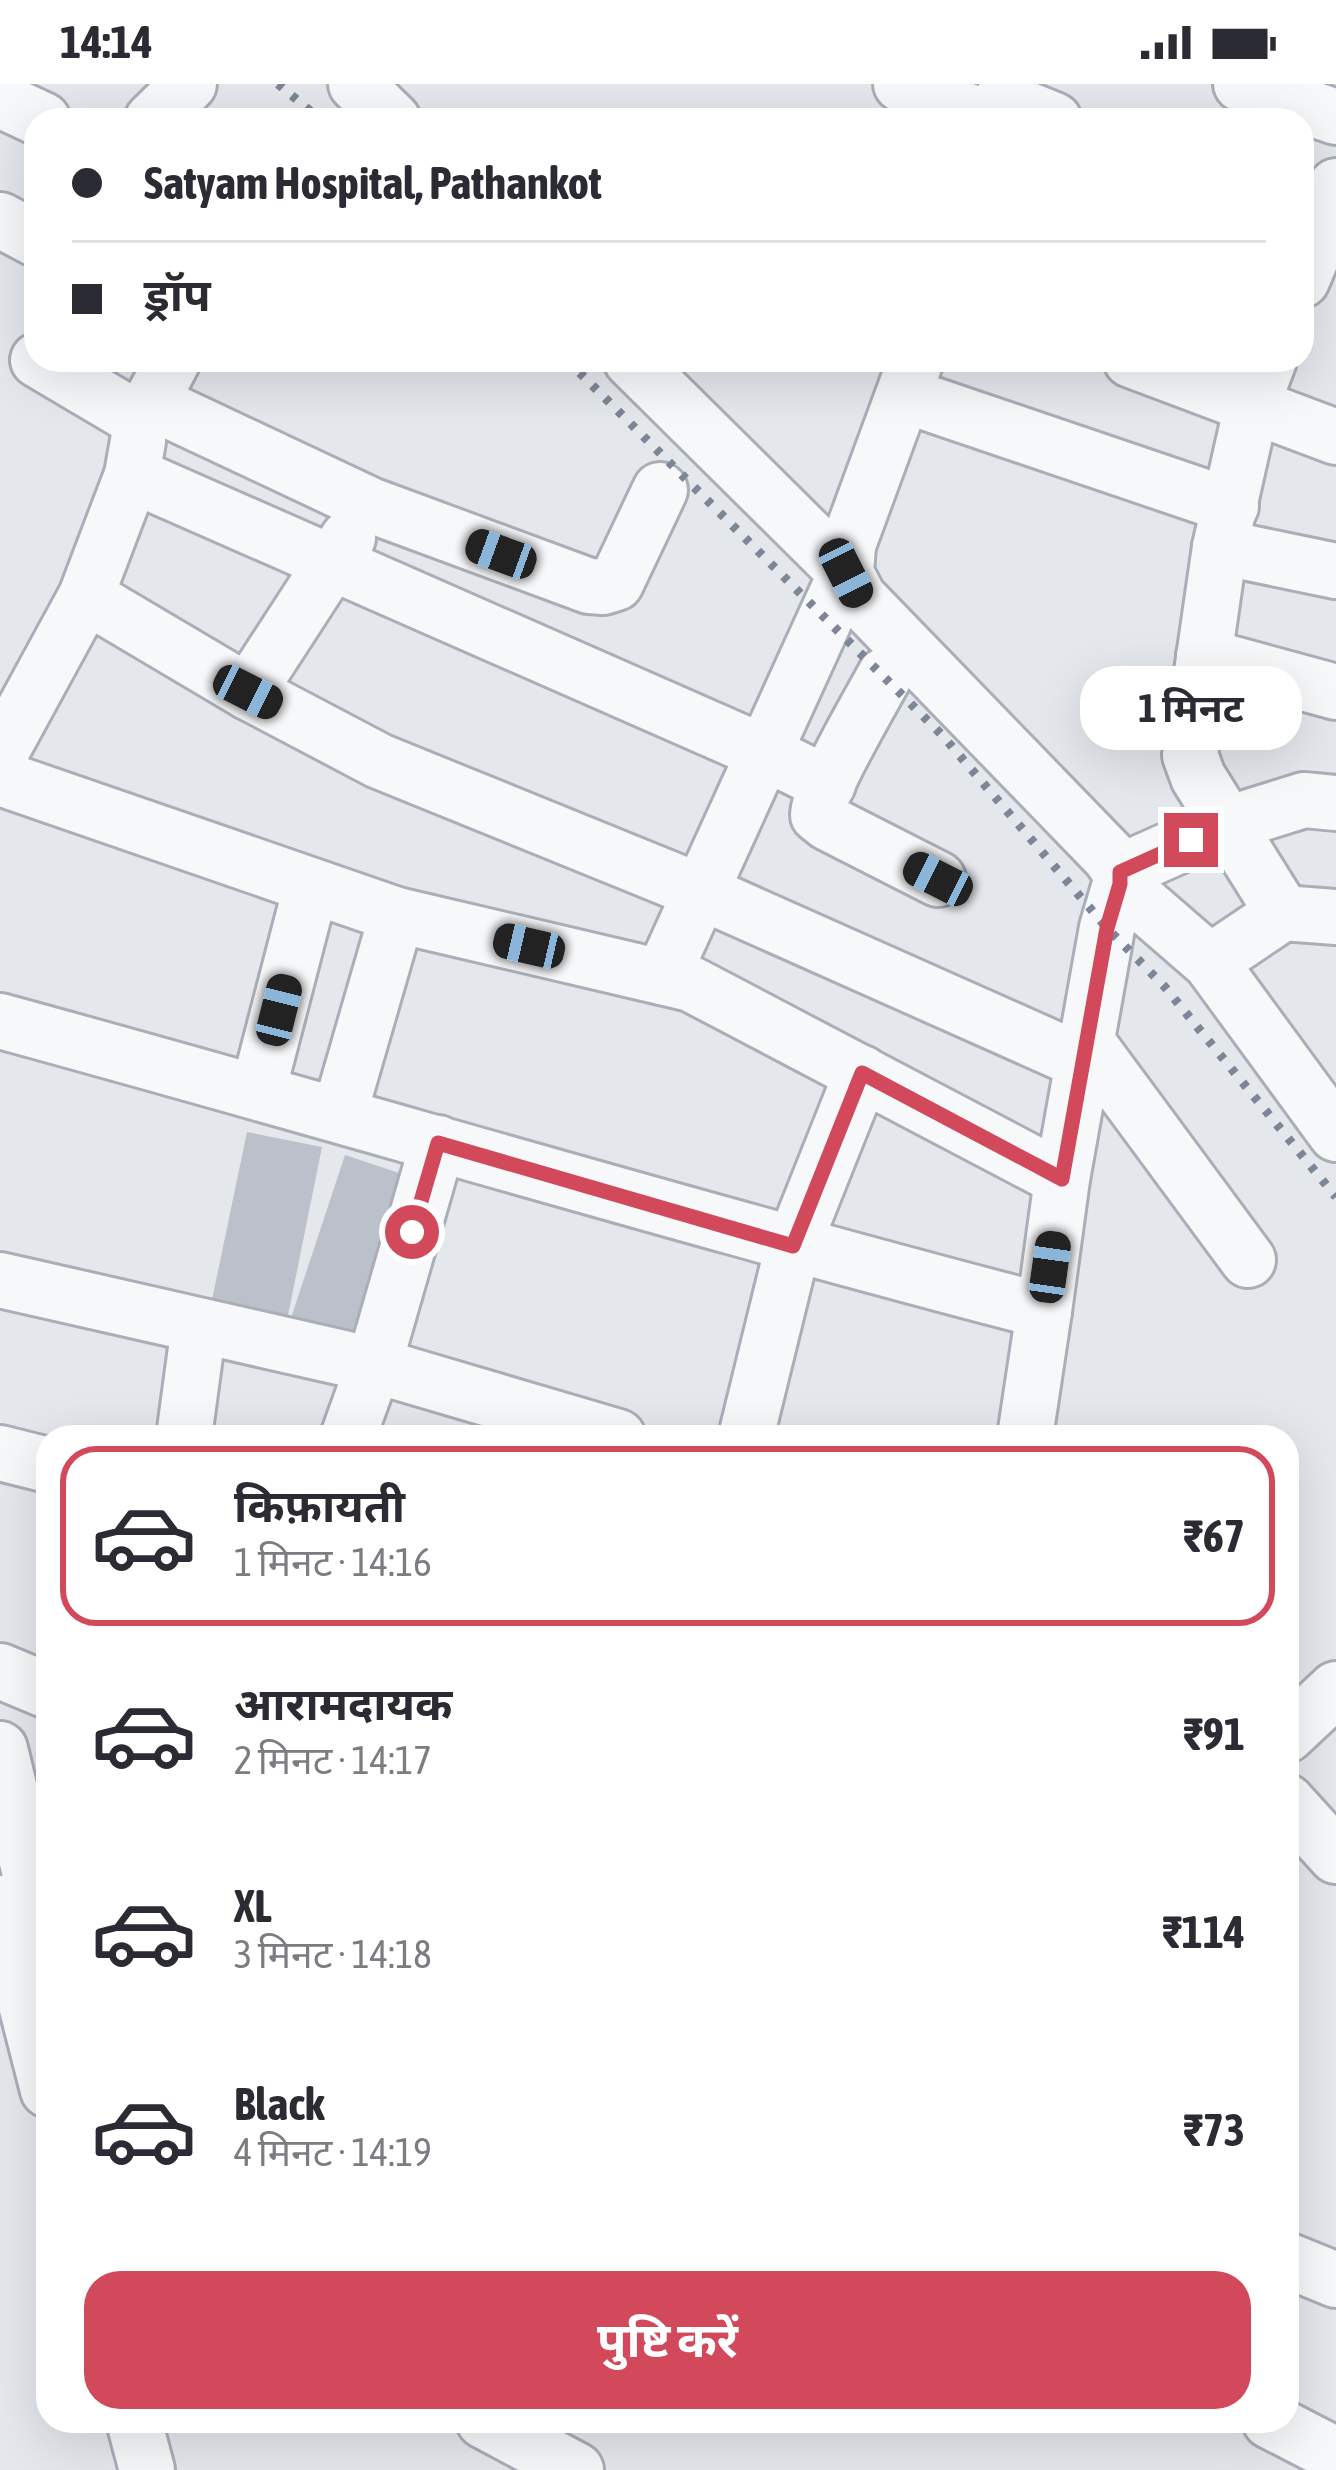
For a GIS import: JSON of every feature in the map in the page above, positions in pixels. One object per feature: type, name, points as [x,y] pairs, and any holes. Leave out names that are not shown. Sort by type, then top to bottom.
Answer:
[{"type":"street","points":[[164,108],[189,84]]},
{"type":"street","points":[[356,84],[381,108]]},
{"type":"street","points":[[901,84],[998,106]]},
{"type":"street","points":[[1241,84],[1310,108]]},
{"type":"street","points":[[81,372],[155,394],[370,506],[589,586],[616,583],[660,490]]},
{"type":"street","points":[[644,372],[846,573],[859,598],[1110,857],[1120,878],[1210,962],[1336,1134]]},
{"type":"street","points":[[1202,372],[1261,382],[1336,436]]},
{"type":"street","points":[[662,977],[846,573],[848,544],[910,377],[1226,526],[1336,571]]},
{"type":"street","points":[[1261,382],[1226,526],[1190,755],[1198,778],[1283,914]]},
{"type":"street","points":[[0,754],[86,596],[133,475],[155,394]]},
{"type":"street","points":[[133,475],[828,784]]},
{"type":"street","points":[[248,692],[370,506]]},
{"type":"street","points":[[86,596],[248,692],[379,761],[1085,1052],[1248,1260]]},
{"type":"street","points":[[1204,656],[1336,692]]},
{"type":"street","points":[[885,675],[828,784],[818,815],[938,879]]},
{"type":"street","points":[[0,778],[397,915],[692,984],[1062,1179]]},
{"type":"street","points":[[1027,1425],[1062,1179],[1120,878],[1227,824],[1304,800],[1336,803]]},
{"type":"street","points":[[258,1091],[310,887]]},
{"type":"street","points":[[1210,962],[1283,914],[1336,917]]},
{"type":"street","points":[[339,1115],[397,915]]},
{"type":"street","points":[[0,1021],[793,1246],[1044,1311]]},
{"type":"street","points":[[749,1425],[793,1246],[862,1073]]},
{"type":"street","points":[[352,1425],[438,1143]]},
{"type":"street","points":[[0,1280],[374,1365],[577,1425]]},
{"type":"street","points":[[186,1425],[199,1326]]},
{"type":"street","points":[[0,1453],[36,1462]]},
{"type":"street","points":[[0,1671],[36,1685]]},
{"type":"street","points":[[1299,1718],[1336,1689]]},
{"type":"street","points":[[0,1750],[36,1899]]},
{"type":"street","points":[[1299,1815],[1336,1856]]},
{"type":"street","points":[[1,1908],[36,2044]]},
{"type":"street","points":[[1299,2265],[1336,2280]]},
{"type":"street","points":[[137,2433],[147,2470]]},
{"type":"street","points":[[169,2433],[177,2470]]},
{"type":"street","points":[[507,2433],[576,2470]]},
{"type":"street","points":[[1293,2433],[1336,2456]]},
{"type":"building","points":[[247,1132],[322,1147],[283,1340],[207,1324]]},
{"type":"building","points":[[345,1155],[411,1177],[357,1343],[290,1321]]},
{"type":"railway","points":[[278,84],[307,108]]},
{"type":"railway","points":[[579,372],[942,735],[1107,928],[1164,986],[1336,1197]]},
{"type":"route","points":[[412,1232],[438,1143],[793,1246],[862,1073],[1062,1179],[1120,872],[1191,840]]}]
